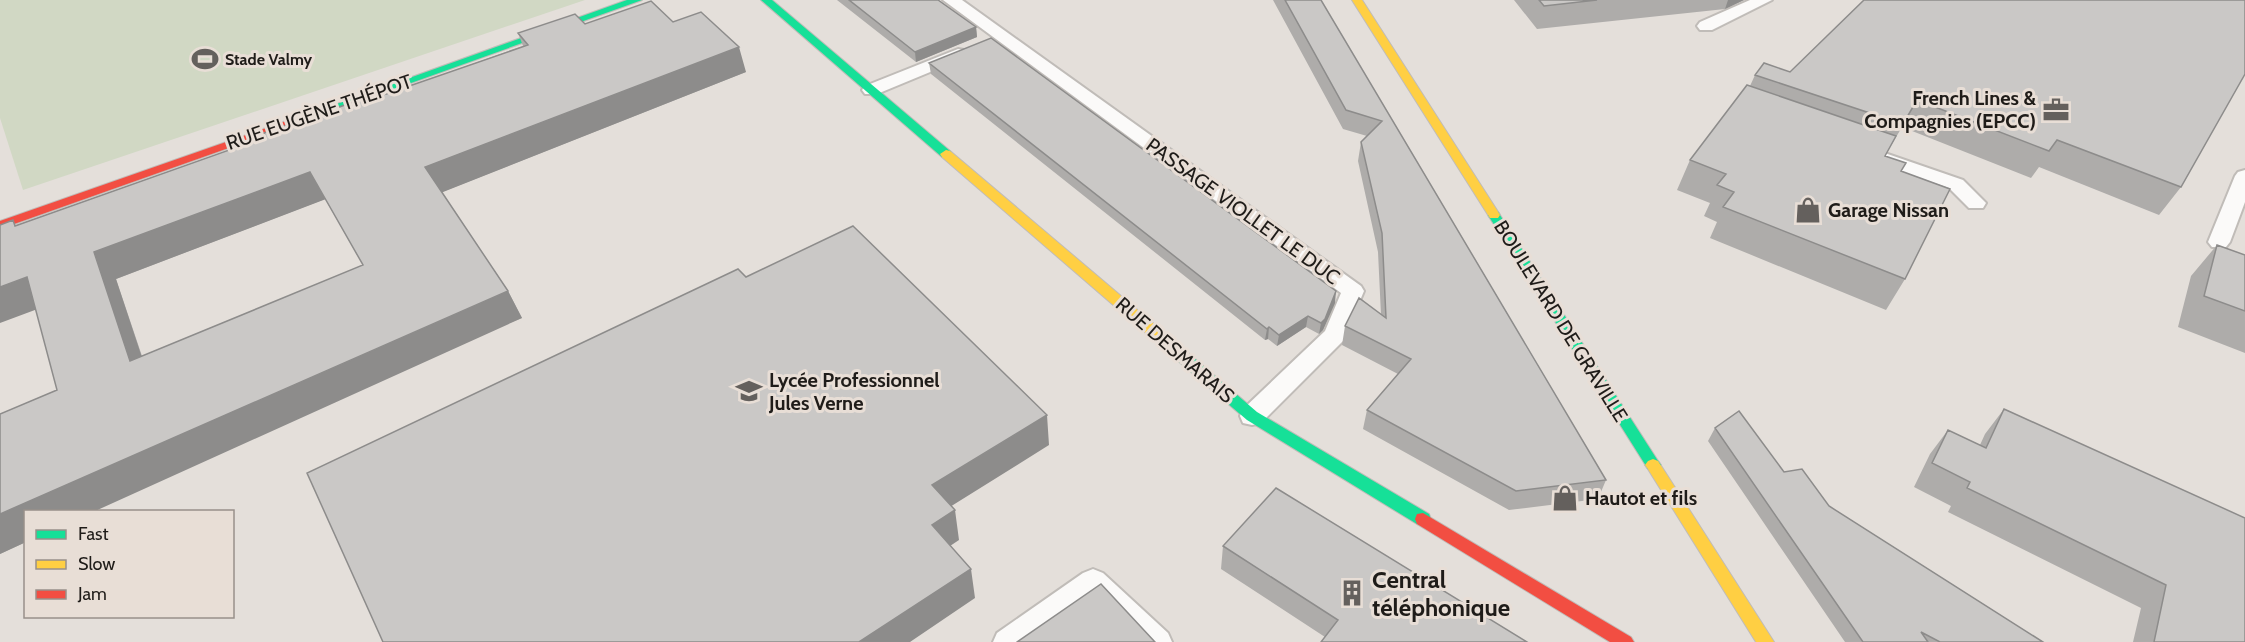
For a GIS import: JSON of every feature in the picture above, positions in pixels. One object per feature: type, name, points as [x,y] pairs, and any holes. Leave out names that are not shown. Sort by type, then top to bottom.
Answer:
[{"type":"street","name":"RUE EUGÈNE THÉPOT","points":[[0,225],[637,0]]},
{"type":"street","name":"RUE DESMARAIS","points":[[766,0],[1252,416],[1626,642]]},
{"type":"street","name":"BOULEVARD DE GRAVILLE","points":[[1357,0],[1765,642]]},
{"type":"lane","name":"PASSAGE VIOLLET LE DUC","points":[[951,0],[1353,291],[1335,335],[1252,416]]},
{"type":"lane","points":[[1706,26],[1764,0]]},
{"type":"lane","points":[[871,90],[1001,36]]},
{"type":"lane","points":[[1858,150],[1956,184],[1976,203]]},
{"type":"lane","points":[[2219,242],[2245,176]]},
{"type":"lane","points":[[1007,642],[1093,581],[1158,642]]},
{"type":"green space","name":"Stade Valmy","points":[[0,0],[585,0],[23,190],[0,118]]},
{"type":"building","points":[[849,0],[938,0],[976,27],[915,52]]},
{"type":"building","points":[[1285,0],[1321,0],[1606,480],[1516,491],[1367,410],[1411,359],[1345,326],[1359,298],[1386,318],[1382,233],[1361,142],[1382,121],[1346,110]]},
{"type":"building","points":[[1539,0],[1597,0],[1544,6]]},
{"type":"building","name":"French Lines & Compagnies (EPCC)","points":[[1864,0],[2245,0],[2245,74],[2181,187],[2057,140],[2049,151],[1917,100],[1903,124],[1755,75],[1764,63],[1790,72]]},
{"type":"building","points":[[651,1],[673,22],[701,12],[739,47],[425,167],[508,291],[0,514],[0,414],[57,390],[27,277],[0,287],[0,225],[13,220],[15,226],[266,137],[264,133],[384,91],[386,94],[528,45],[518,33],[575,14],[585,24]],"holes":[[[310,172],[363,265],[130,361],[94,252]]]},
{"type":"building","points":[[991,38],[1336,291],[1325,319],[1321,323],[1308,316],[1279,335],[1269,327],[1267,329],[929,63]]},
{"type":"building","name":"Garage Nissan","points":[[1747,85],[1896,136],[1885,156],[1906,163],[1901,171],[1950,189],[1905,279],[1723,207],[1734,192],[1717,185],[1726,174],[1690,160]]},
{"type":"building","points":[[853,226],[1047,415],[932,485],[955,510],[932,525],[971,569],[859,642],[383,642],[307,473],[738,269],[746,277]]},
{"type":"building","points":[[2217,245],[2245,255],[2245,311],[2204,296]]},
{"type":"building","points":[[2004,409],[2245,518],[2245,642],[2154,642],[2166,585],[1967,488],[1970,482],[1932,463],[1948,430],[1986,448]]},
{"type":"building","points":[[1739,411],[1784,472],[1802,469],[1829,506],[2043,642],[1940,642],[1921,632],[1928,642],[1863,642],[1715,428]]},
{"type":"building","name":"Central téléphonique","points":[[1276,488],[1527,642],[1321,642],[1338,620],[1223,546]]},
{"type":"building","points":[[1101,584],[1155,642],[1017,642]]},
{"type":"traffic: fast","points":[[326,110],[637,0]]},
{"type":"traffic: fast","points":[[766,0],[946,154]]},
{"type":"traffic: fast","points":[[1494,215],[1653,465]]},
{"type":"traffic: fast","points":[[1182,356],[1252,416],[1423,519]]},
{"type":"traffic: slow","points":[[1357,0],[1494,215]]},
{"type":"traffic: slow","points":[[946,154],[1182,356]]},
{"type":"traffic: slow","points":[[1653,465],[1765,642]]},
{"type":"traffic: jam","points":[[0,225],[326,110]]},
{"type":"traffic: jam","points":[[1423,519],[1625,642]]},
{"type":"place","name":"Stade Valmy","points":[[205,59]]},
{"type":"place","name":"French Lines & Compagnies (EPCC)","points":[[2056,110]]},
{"type":"place","name":"Garage Nissan","points":[[1808,210]]},
{"type":"place","name":"Lycée Professionnel Jules Verne","points":[[749,391]]},
{"type":"place","name":"Hautot et fils","points":[[1565,498]]},
{"type":"place","name":"Central téléphonique","points":[[1352,593]]}]
